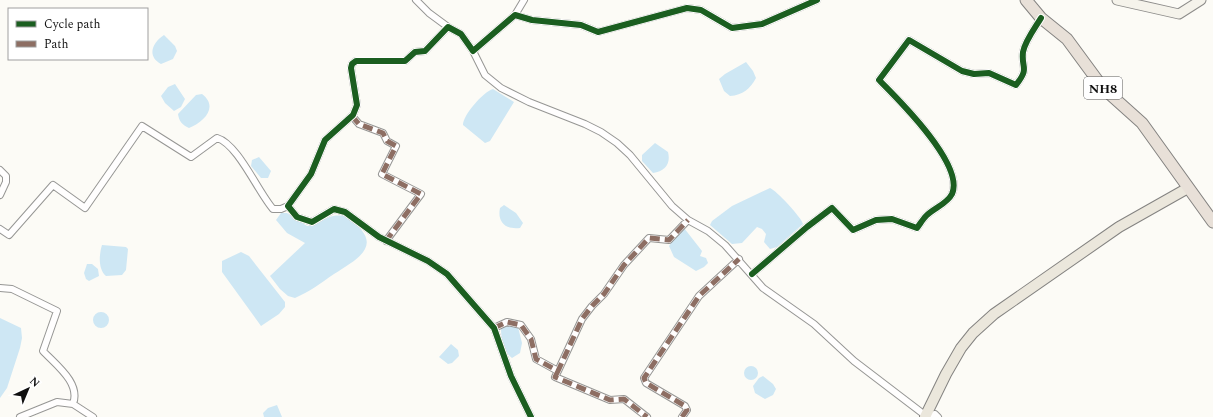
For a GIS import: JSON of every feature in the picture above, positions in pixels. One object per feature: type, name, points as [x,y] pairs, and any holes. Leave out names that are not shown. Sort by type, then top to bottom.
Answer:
[{"type":"highway","name":"NH8","points":[[1026,0],[1041,18],[1067,39],[1103,88],[1142,123],[1213,222]]},
{"type":"main road","points":[[925,417],[946,374],[961,348],[973,333],[994,314],[1119,227],[1188,188]]},
{"type":"street","points":[[416,0],[429,13],[448,27],[461,34],[473,51],[485,74],[501,88],[529,102],[586,124],[617,143],[630,156],[672,206],[688,220],[708,231],[739,259],[763,288],[814,324],[854,361],[925,417],[934,414],[938,417]]},
{"type":"street","points":[[473,51],[515,15],[524,0]]},
{"type":"street","points":[[515,15],[532,20],[581,25],[598,32],[687,8],[701,10],[732,28],[762,24],[817,0]]},
{"type":"street","points":[[1117,0],[1128,1],[1179,14],[1201,0]]},
{"type":"street","points":[[752,274],[807,227],[832,208],[853,230],[876,220],[892,219],[917,228],[926,215],[951,196],[955,186],[951,169],[911,111],[879,80],[909,40],[962,71],[974,74],[989,73],[1016,85],[1024,76],[1023,53],[1041,18]]},
{"type":"street","points":[[0,229],[9,235],[53,185],[85,208],[142,126],[191,157],[217,138],[223,140],[237,155],[273,209],[281,209],[288,206],[311,174],[325,140],[352,116],[358,105],[351,68],[352,64],[356,61],[405,61],[416,52],[425,51],[448,27]]},
{"type":"street","points":[[352,116],[359,124],[383,133],[387,141],[396,146],[382,174],[421,194],[386,241]]},
{"type":"street","points":[[0,170],[6,176],[6,182],[0,195]]},
{"type":"street","points":[[288,206],[297,217],[312,222],[334,209],[345,212],[386,241],[428,261],[447,274],[494,328],[511,376],[531,417]]},
{"type":"street","points":[[647,417],[624,399],[610,400],[555,377],[582,319],[604,294],[628,261],[650,238],[669,240],[688,220]]},
{"type":"street","points":[[682,417],[687,410],[685,406],[651,387],[646,383],[644,378],[699,296],[739,259]]},
{"type":"street","points":[[0,288],[12,290],[56,311],[43,351],[66,376],[75,389],[76,397],[73,404]]},
{"type":"street","points":[[494,328],[507,322],[521,325],[531,339],[536,359],[558,371]]},
{"type":"street","points":[[20,417],[57,402],[73,404],[93,417]]},
{"type":"water","points":[[164,35],[175,46],[177,51],[173,59],[161,64],[156,61],[152,53],[154,45]]},
{"type":"water","points":[[746,62],[756,78],[746,91],[730,96],[724,91],[719,79]]},
{"type":"water","points":[[175,84],[185,99],[181,107],[174,111],[165,103],[161,96],[168,87]]},
{"type":"water","points":[[493,89],[514,102],[490,141],[485,143],[463,125],[466,116],[474,104],[484,94]]},
{"type":"water","points":[[202,94],[207,99],[209,104],[208,114],[200,122],[189,128],[184,126],[179,119],[178,114],[196,95]]},
{"type":"water","points":[[655,143],[668,152],[669,160],[664,169],[653,173],[642,161],[642,155]]},
{"type":"water","points":[[259,157],[271,171],[268,178],[261,178],[251,166],[252,160]]},
{"type":"water","points":[[770,188],[788,204],[803,224],[777,247],[770,249],[764,242],[766,234],[762,229],[757,227],[742,243],[732,244],[710,225],[712,221],[732,206]]},
{"type":"water","points":[[504,205],[516,213],[523,223],[520,228],[511,228],[501,221],[499,213],[500,208]]},
{"type":"water","points":[[281,213],[287,213],[307,226],[316,224],[332,216],[345,216],[364,234],[367,241],[365,248],[361,255],[354,261],[310,290],[295,298],[288,296],[280,289],[270,276],[305,243],[287,233],[276,220]]},
{"type":"water","points":[[684,228],[702,251],[700,256],[706,258],[708,263],[696,271],[674,257],[669,246]]},
{"type":"water","points":[[102,245],[126,247],[128,249],[126,270],[122,275],[106,276],[103,273],[100,266],[100,253]]},
{"type":"water","points":[[241,252],[249,256],[285,302],[285,307],[279,314],[261,326],[222,272],[222,261]]},
{"type":"water","points":[[87,264],[92,264],[98,269],[99,276],[89,281],[86,279],[84,273]]},
{"type":"water","points":[[98,312],[104,312],[109,317],[107,326],[104,328],[98,328],[93,323],[93,317]]},
{"type":"water","points":[[0,318],[21,328],[22,338],[7,388],[0,398]]},
{"type":"water","points":[[510,324],[518,327],[522,343],[520,353],[512,358],[505,349],[501,333],[501,329],[505,325]]},
{"type":"water","points":[[451,344],[458,350],[459,356],[452,363],[448,364],[439,357]]},
{"type":"water","points":[[751,366],[756,368],[758,373],[756,378],[751,380],[746,378],[744,373],[746,368]]},
{"type":"water","points":[[763,376],[773,384],[776,389],[773,395],[765,399],[755,393],[753,386],[759,378]]},
{"type":"water","points":[[277,405],[282,417],[264,417],[263,413],[268,408]]},
{"type":"marked path","points":[[352,116],[359,124],[383,133],[387,141],[396,146],[382,174],[421,194],[386,241]]},
{"type":"marked path","points":[[494,328],[507,322],[521,325],[531,339],[536,359],[558,371],[582,319],[604,294],[624,265],[649,238],[669,240],[688,220]]},
{"type":"marked path","points":[[682,417],[687,410],[685,406],[646,383],[644,378],[699,296],[739,259]]},
{"type":"marked path","points":[[558,371],[555,377],[610,400],[624,399],[647,417]]},
{"type":"cycle path","points":[[531,417],[511,376],[494,328],[447,274],[428,261],[379,237],[345,212],[334,209],[312,222],[297,217],[288,206],[311,174],[325,140],[353,115],[357,105],[351,68],[352,64],[356,61],[405,61],[415,52],[425,51],[448,27],[461,34],[473,51],[515,15],[532,20],[581,25],[598,32],[687,8],[701,10],[732,28],[762,24],[817,0]]},
{"type":"cycle path","points":[[752,274],[807,227],[832,208],[853,230],[876,220],[892,219],[917,228],[926,216],[950,197],[952,194],[953,182],[949,167],[940,150],[901,102],[879,80],[909,40],[962,71],[974,74],[989,73],[1016,85],[1024,71],[1024,48],[1041,18]]}]
